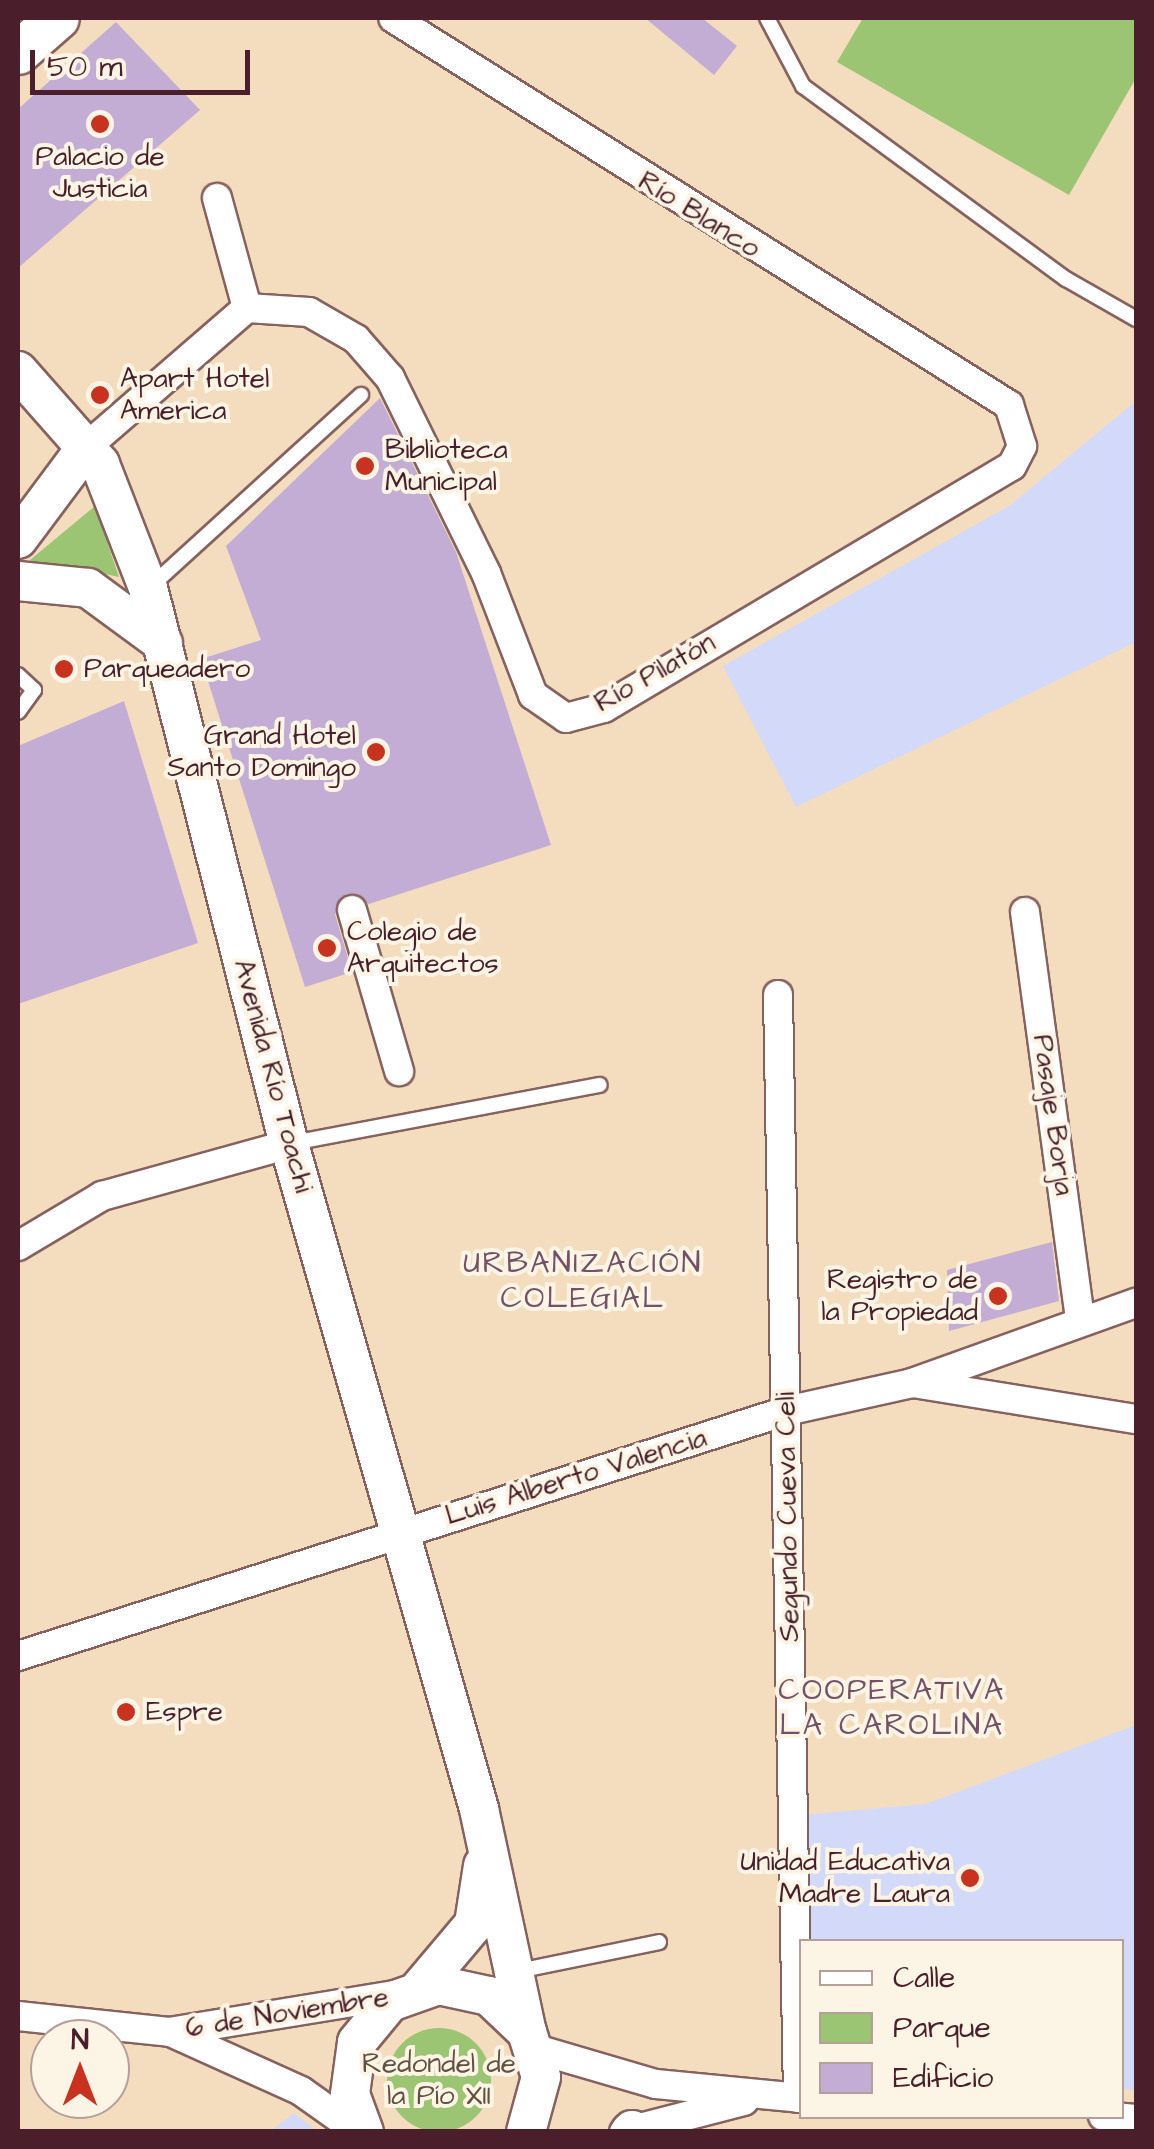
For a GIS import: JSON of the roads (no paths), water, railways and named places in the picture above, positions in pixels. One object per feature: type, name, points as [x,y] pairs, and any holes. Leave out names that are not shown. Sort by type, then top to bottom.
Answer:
[{"type":"main road","points":[[18,53],[58,18]]},
{"type":"main road","name":"Avenida Río Toachi","points":[[18,371],[88,445],[148,588],[290,1144],[479,1809],[518,1971],[540,2090],[526,2132]]},
{"type":"main road","points":[[18,539],[88,445]]},
{"type":"main road","points":[[18,582],[88,588],[163,643]]},
{"type":"main road","name":"Avenida Río Toachi","points":[[362,2132],[350,2094],[352,2059],[376,2014],[413,1991],[483,1899],[479,1809]]},
{"type":"main road","points":[[413,1991],[490,1996],[532,2040]]},
{"type":"street","name":"Río Blanco","points":[[393,18],[1009,406]]},
{"type":"street","points":[[18,510],[247,308],[217,198]]},
{"type":"street","name":"Río Pilatón","points":[[247,308],[309,312],[356,339],[390,378],[533,695],[566,718],[604,708],[992,481],[1022,446],[1009,406]]},
{"type":"street","points":[[352,910],[399,1071]]},
{"type":"street","name":"Pasaje Borja","points":[[1025,912],[1080,1319]]},
{"type":"street","name":"Segundo Cueva Celi","points":[[778,996],[799,2049]]},
{"type":"street","points":[[18,1246],[102,1196],[290,1144]]},
{"type":"street","name":"Luis Alberto Valencia","points":[[18,1656],[786,1411],[912,1383],[1080,1319],[1136,1303]]},
{"type":"street","points":[[912,1383],[1136,1420]]},
{"type":"street","name":"6 de Noviembre","points":[[18,2016],[169,2032],[413,1991]]},
{"type":"street","name":"6 de Noviembre","points":[[169,2032],[301,2092],[362,2132]]},
{"type":"street","points":[[532,2040],[656,2084],[799,2098]]},
{"type":"street","points":[[628,2131],[760,2097]]},
{"type":"lane","points":[[766,18],[803,86],[1066,279],[1136,319]]},
{"type":"lane","points":[[148,588],[361,394]]},
{"type":"lane","points":[[18,676],[34,694],[18,712]]},
{"type":"lane","points":[[290,1144],[600,1085]]},
{"type":"lane","points":[[518,1971],[659,1942]]},
{"type":"place","name":"Palacio de Justicia","points":[[100,124]]},
{"type":"place","name":"Apart Hotel America","points":[[100,395]]},
{"type":"place","name":"Biblioteca Municipal","points":[[365,466]]},
{"type":"place","name":"Parqueadero","points":[[64,669]]},
{"type":"place","name":"Grand Hotel Santo Domingo","points":[[376,752]]},
{"type":"place","name":"Colegio de Arquitectos","points":[[327,948]]},
{"type":"place","name":"Registro de la Propiedad","points":[[998,1296]]},
{"type":"place","name":"Espre","points":[[126,1712]]},
{"type":"place","name":"Unidad Educativa Madre Laura","points":[[970,1878]]},
{"type":"district","name":"URBANIZACIÓN COLEGIAL","points":[[583,1280]]},
{"type":"district","name":"COOPERATIVA LA CAROLINA","points":[[892,1707]]},
{"type":"park label","name":"Redondel de la Pío XII","points":[[439,2080]]}]
